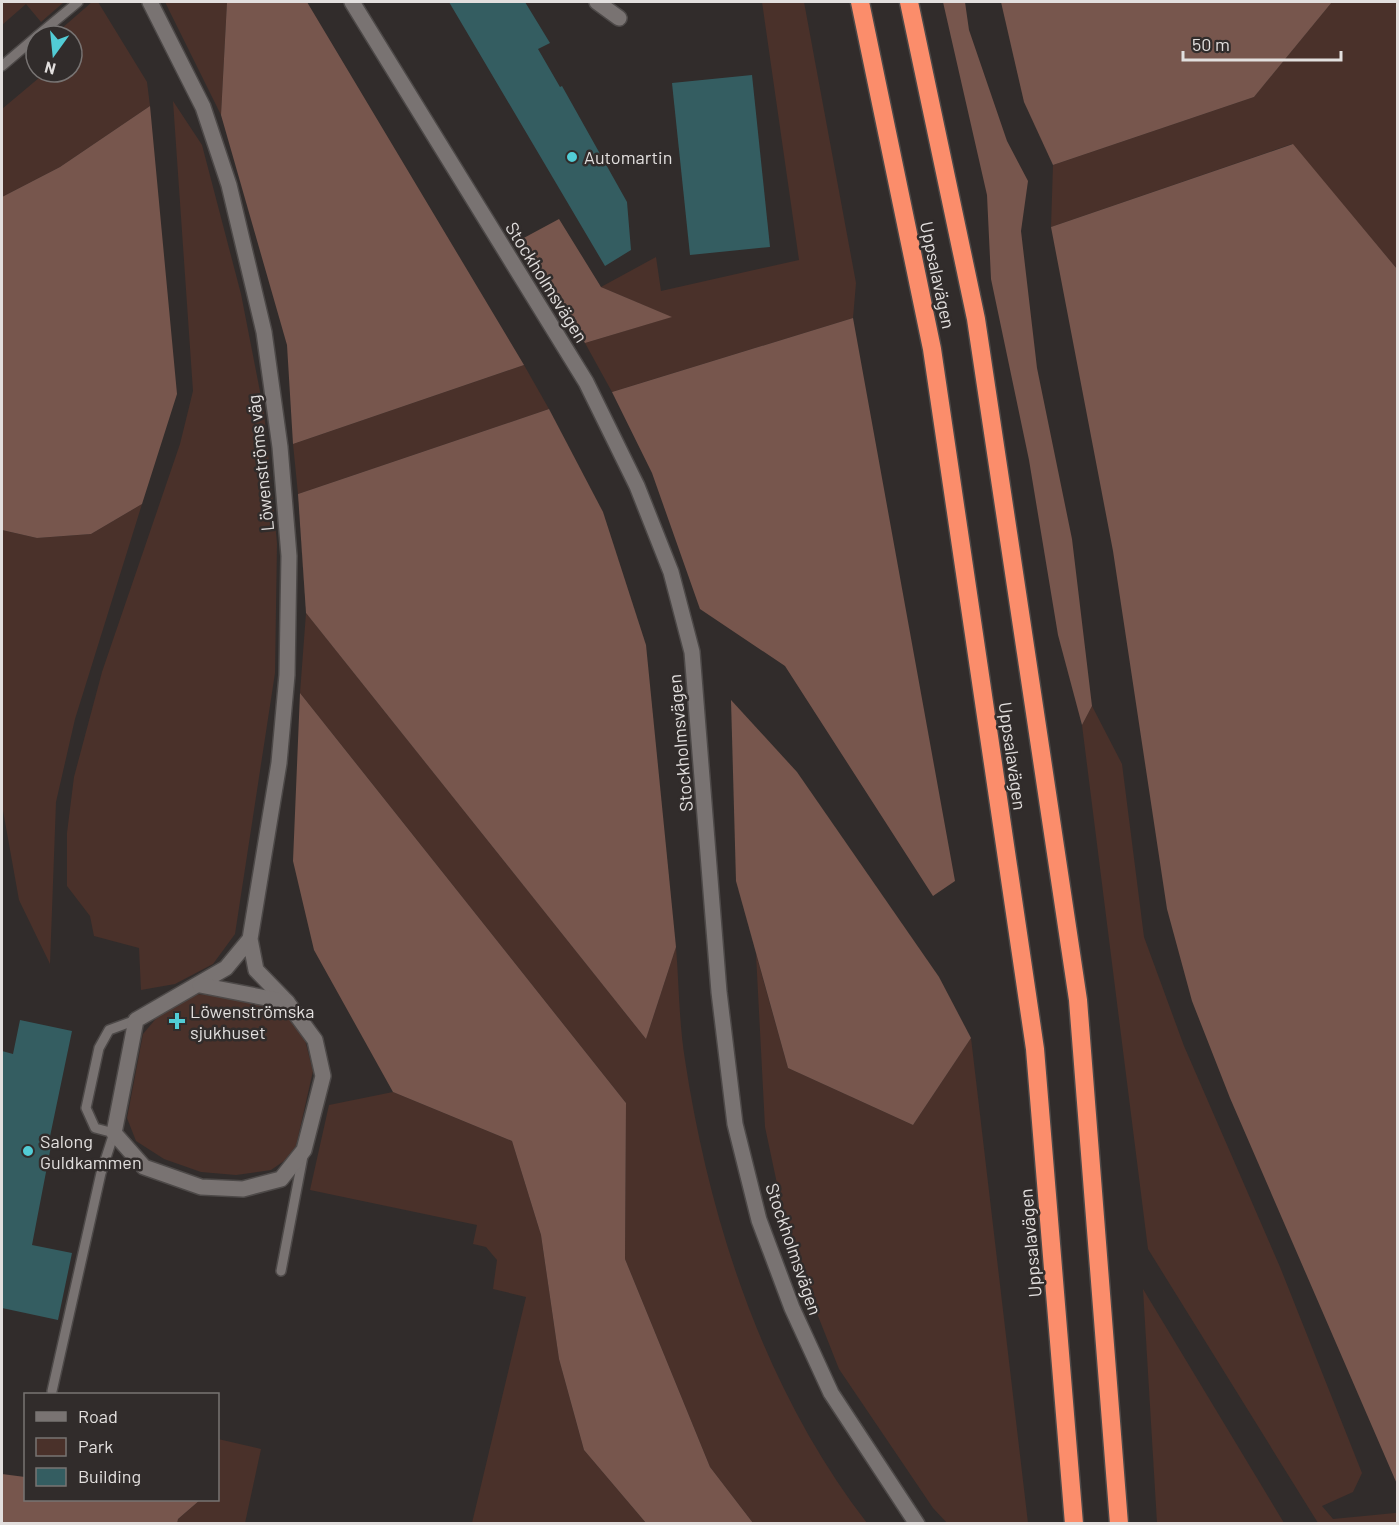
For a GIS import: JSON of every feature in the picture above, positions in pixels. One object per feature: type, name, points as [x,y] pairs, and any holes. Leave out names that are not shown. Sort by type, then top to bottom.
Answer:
[{"type":"highway","name":"Uppsalavägen","points":[[860,2],[932,349],[1035,1049],[1074,1524]]},
{"type":"highway","name":"Uppsalavägen","points":[[909,2],[976,319],[1078,1000],[1119,1524]]},
{"type":"street","name":"Löwenströms väg","points":[[114,1133],[144,1167],[201,1187],[243,1189],[280,1179],[304,1149],[323,1076],[315,1040],[287,1002],[256,970],[250,939],[279,763],[287,675],[289,556],[280,447],[264,332],[229,185],[203,107],[150,2]]},
{"type":"street","name":"Stockholmsvägen","points":[[352,2],[586,382],[637,486],[671,572],[692,652],[701,741],[719,992],[735,1124],[759,1220],[792,1308],[831,1393],[918,1524]]},
{"type":"street","points":[[597,2],[619,18]]},
{"type":"street","points":[[114,1133],[136,1020],[226,968],[250,939]]},
{"type":"street","points":[[200,985],[287,1002]]},
{"type":"lane","points":[[51,24],[78,2]]},
{"type":"lane","points":[[2,66],[24,47]]},
{"type":"lane","points":[[52,1390],[101,1173],[114,1133],[95,1128],[86,1108],[99,1048],[109,1030],[136,1020]]},
{"type":"lane","points":[[281,1271],[304,1149]]},
{"type":"green space","points":[[2,2],[64,2],[41,22],[26,4],[2,25]]},
{"type":"green space","points":[[92,2],[98,2],[147,82],[150,106],[60,167],[2,197],[2,109],[32,84],[84,84],[84,24],[67,24]]},
{"type":"green space","points":[[165,2],[227,2],[221,115]]},
{"type":"green space","points":[[762,2],[804,2],[856,283],[853,318],[612,392],[585,343],[671,317],[601,287],[656,257],[661,291],[799,260]]},
{"type":"green space","points":[[1332,2],[1397,2],[1397,269],[1292,144],[1051,227],[1053,165],[1254,97]]},
{"type":"green space","points":[[173,101],[202,145],[241,294],[264,412],[277,543],[275,673],[235,934],[213,964],[175,984],[141,990],[139,948],[94,936],[90,916],[67,886],[67,833],[74,777],[102,672],[180,444],[193,391]]},
{"type":"green space","points":[[524,365],[549,409],[298,494],[293,444]]},
{"type":"green space","points":[[142,504],[75,719],[56,802],[50,964],[19,900],[2,805],[2,530],[37,538],[91,534]]},
{"type":"green space","points":[[306,613],[646,1039],[676,947],[685,1060],[696,1122],[727,1244],[747,1303],[771,1362],[799,1418],[831,1472],[867,1523],[753,1523],[710,1467],[625,1259],[626,1103],[300,693]]},
{"type":"green space","points":[[1092,706],[1122,764],[1144,937],[1184,1046],[1280,1267],[1362,1473],[1353,1492],[1322,1506],[1333,1519],[1397,1513],[1397,1523],[1318,1523],[1148,1249],[1082,725]]},
{"type":"green space","points":[[756,954],[788,1068],[913,1125],[971,1038],[1028,1523],[947,1523],[933,1508],[839,1369],[790,1245],[765,1127]]},
{"type":"green space","points":[[196,994],[227,997],[283,1011],[305,1040],[313,1071],[296,1146],[284,1161],[271,1170],[236,1175],[201,1172],[164,1159],[136,1141],[127,1118],[143,1034],[164,1009]]},
{"type":"green space","points":[[393,1092],[512,1141],[541,1235],[559,1359],[584,1450],[646,1523],[472,1523],[526,1297],[493,1289],[497,1260],[486,1247],[473,1244],[477,1225],[310,1190],[329,1105]]},
{"type":"green space","points":[[1143,1289],[1284,1523],[1157,1523]]},
{"type":"green space","points":[[219,1439],[261,1449],[245,1523],[177,1524],[177,1520],[199,1501],[219,1501]]},
{"type":"shaded area","points":[[227,2],[307,2],[524,365],[293,444],[287,345],[221,115]]},
{"type":"shaded area","points":[[943,2],[965,2],[969,30],[1007,141],[1028,181],[1021,231],[1037,368],[1072,539],[1092,706],[1082,725],[1058,635],[1029,460],[991,279],[987,195]]},
{"type":"shaded area","points":[[1001,2],[1332,2],[1254,97],[1053,165],[1024,102]]},
{"type":"shaded area","points":[[150,106],[177,394],[142,504],[91,534],[37,538],[2,530],[2,197],[60,167]]},
{"type":"shaded area","points":[[1293,144],[1397,269],[1397,1484],[1230,1098],[1192,1001],[1167,909],[1113,551],[1051,227]]},
{"type":"shaded area","points":[[559,219],[601,287],[672,317],[585,343],[520,240]]},
{"type":"shaded area","points":[[853,318],[955,881],[933,896],[785,666],[700,609],[652,473],[612,392]]},
{"type":"shaded area","points":[[549,409],[603,512],[646,645],[676,947],[646,1039],[306,613],[298,494]]},
{"type":"shaded area","points":[[300,693],[626,1103],[625,1259],[710,1467],[753,1523],[646,1523],[584,1450],[559,1359],[541,1235],[512,1141],[393,1092],[314,950],[293,861]]},
{"type":"shaded area","points":[[731,700],[797,772],[939,977],[971,1038],[913,1125],[788,1068],[736,881]]},
{"type":"shaded area","points":[[2,1474],[24,1477],[24,1501],[199,1501],[178,1519],[177,1523],[2,1523]]},
{"type":"building","points":[[449,2],[525,2],[550,43],[538,49],[560,87],[562,86],[627,202],[631,250],[605,266]]},
{"type":"building","points":[[752,75],[770,247],[690,255],[672,83]]},
{"type":"building","points":[[20,1020],[72,1031],[48,1146],[51,1146],[32,1245],[72,1253],[58,1320],[2,1308],[2,1051],[13,1054]]},
{"type":"place","name":"Automartin","points":[[572,157]]},
{"type":"place","name":"Löwenströmska sjukhuset","points":[[177,1021]]},
{"type":"place","name":"Salong Guldkammen","points":[[28,1151]]}]
